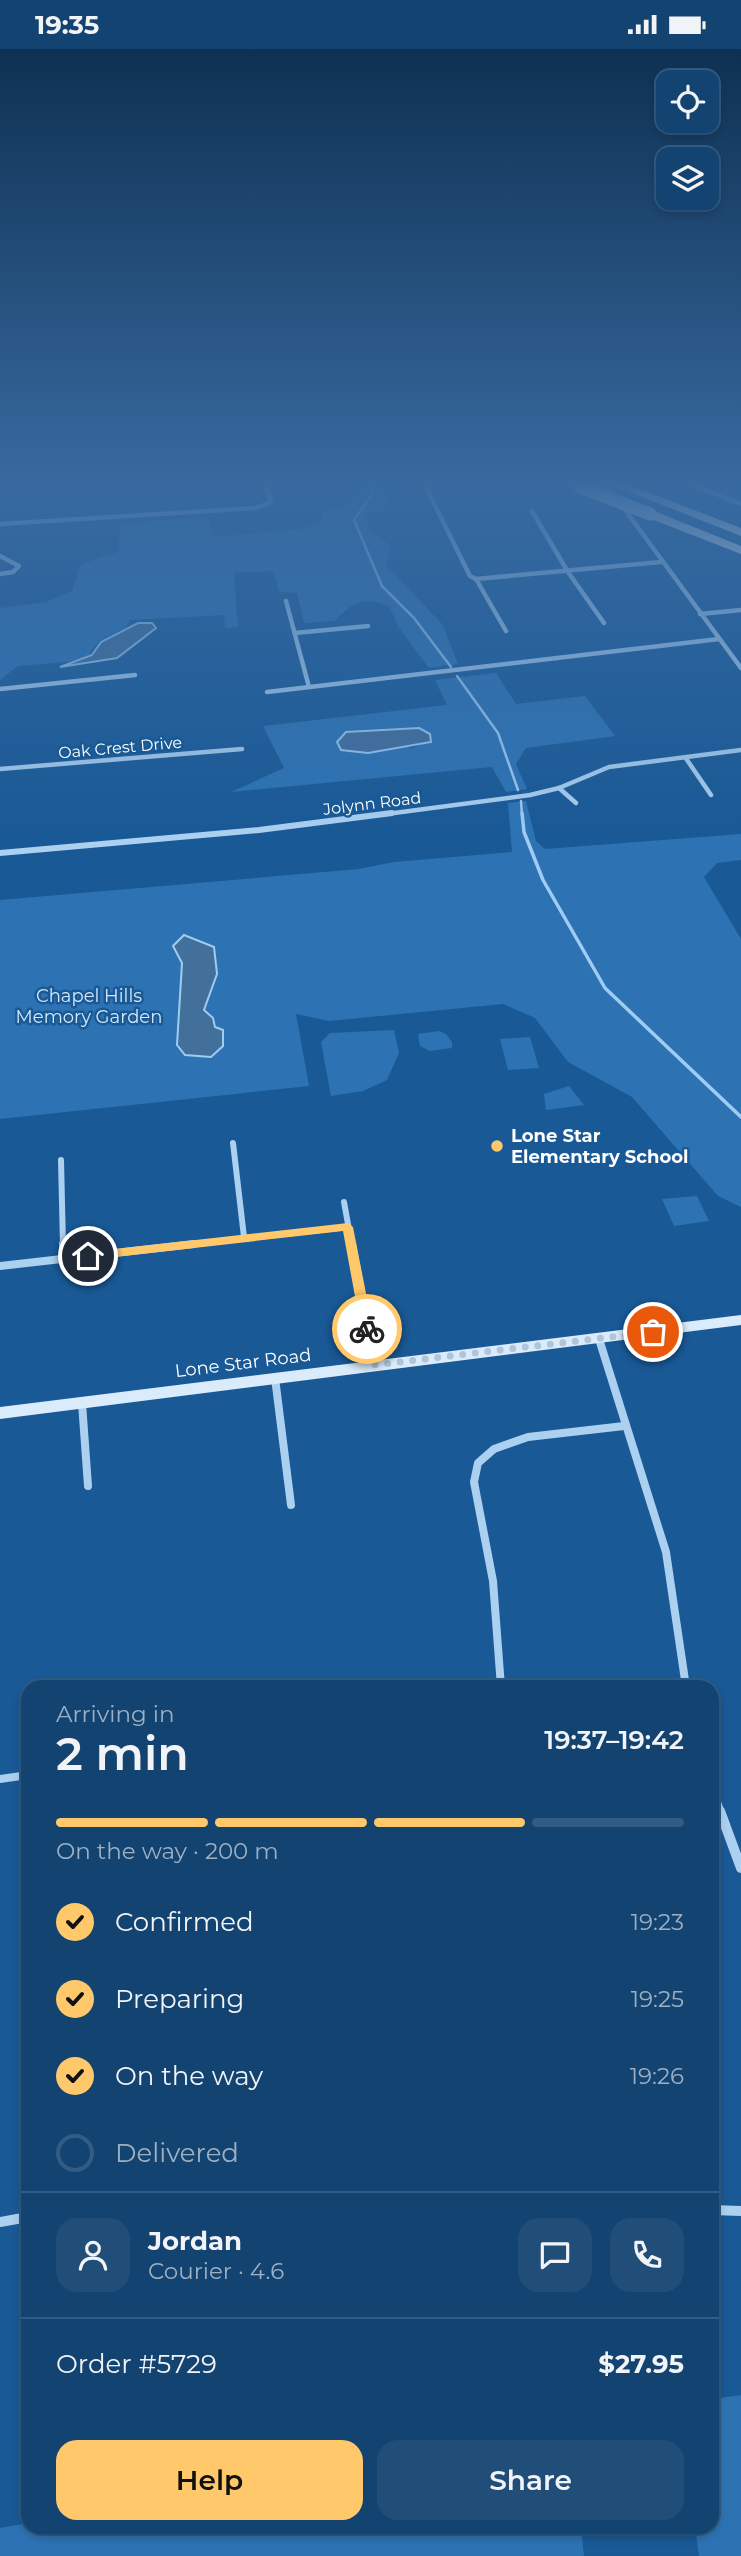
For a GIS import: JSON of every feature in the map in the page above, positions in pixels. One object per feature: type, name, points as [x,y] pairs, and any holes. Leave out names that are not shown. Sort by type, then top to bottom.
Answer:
[{"type":"street","points":[[286,602],[309,687]]},
{"type":"street","points":[[489,602],[506,631]]},
{"type":"street","points":[[589,602],[604,623]]},
{"type":"street","points":[[691,602],[741,667]]},
{"type":"street","points":[[700,614],[741,610]]},
{"type":"street","points":[[295,633],[368,626]]},
{"type":"street","points":[[267,692],[719,639]]},
{"type":"street","points":[[730,653],[741,651]]},
{"type":"street","points":[[0,689],[135,675]]},
{"type":"street","name":"Oak Crest Drive","points":[[0,769],[242,749]]},
{"type":"street","name":"Jolynn Road","points":[[0,853],[259,830],[559,788],[609,767],[741,750]]},
{"type":"street","points":[[685,757],[711,795]]},
{"type":"street","points":[[559,788],[576,803]]},
{"type":"street","points":[[233,1143],[244,1237]]},
{"type":"street","points":[[61,1160],[63,1259]]},
{"type":"street","points":[[344,1202],[374,1365]]},
{"type":"street","points":[[0,1266],[348,1227]]},
{"type":"street","name":"Lone Star Road","points":[[0,1413],[741,1320]]},
{"type":"street","points":[[599,1339],[624,1426],[661,1534],[686,1680]]},
{"type":"street","points":[[275,1378],[291,1505]]},
{"type":"street","points":[[82,1403],[88,1486]]},
{"type":"street","points":[[500,1680],[492,1581],[474,1482],[480,1458],[508,1442],[624,1426]]},
{"type":"street","points":[[0,1779],[21,1776]]},
{"type":"street","points":[[719,1808],[741,1868]]},
{"type":"street","points":[[719,2210],[741,2211]]},
{"type":"street","points":[[0,2222],[21,2218]]},
{"type":"green space","points":[[46,602],[236,602],[238,627],[225,628],[224,615],[130,620],[125,628],[99,641],[87,657],[67,662],[18,666],[0,680],[0,608]]},
{"type":"green space","points":[[299,602],[363,602],[347,609],[335,621],[304,623]]},
{"type":"green space","points":[[376,602],[421,602],[442,624],[458,664],[429,668],[399,628],[389,606]]},
{"type":"green space","points":[[496,673],[516,704],[585,696],[615,736],[526,748],[516,764],[527,789],[506,792],[492,767],[231,792],[284,768],[263,726],[447,705],[435,680]],"holes":[[[419,728],[430,734],[431,741],[411,748],[346,732]]]},
{"type":"green space","name":"Chapel Hills Memory Garden","points":[[526,801],[536,841],[545,849],[741,834],[741,860],[717,863],[704,877],[741,939],[741,1207],[718,1196],[632,1097],[568,1062],[535,1018],[503,1004],[329,1021],[296,1014],[309,1086],[0,1119],[0,900],[359,869],[394,862],[512,852],[508,803]],"holes":[[[182,963],[217,974],[204,1010],[215,1027],[177,1045]]]},
{"type":"green space","points":[[394,1030],[399,1053],[387,1080],[363,1091],[331,1096],[321,1042],[330,1033]]},
{"type":"green space","points":[[439,1031],[446,1034],[452,1042],[452,1048],[430,1051],[420,1046],[418,1034]]},
{"type":"green space","points":[[530,1037],[539,1068],[508,1070],[500,1039]]},
{"type":"green space","points":[[569,1086],[584,1105],[546,1110],[544,1094]]},
{"type":"green space","points":[[697,1196],[709,1221],[674,1226],[662,1199]]},
{"type":"green space","points":[[741,2395],[741,2556],[699,2556],[696,2534],[719,2534],[719,2398]]},
{"type":"green space","points":[[21,2524],[21,2534],[582,2534],[584,2556],[0,2556],[0,2528]]},
{"type":"shaded area","points":[[138,623],[152,623],[156,628],[117,658],[60,667],[92,655],[101,642]]},
{"type":"shaded area","points":[[419,728],[430,734],[431,742],[368,753],[341,750],[337,742],[346,732]]},
{"type":"shaded area","points":[[184,935],[214,947],[217,974],[204,1010],[213,1018],[215,1027],[223,1030],[223,1046],[211,1057],[185,1055],[177,1045],[182,963],[173,946]]},
{"type":"waterway","points":[[398,602],[414,618],[451,667]]},
{"type":"waterway","points":[[457,676],[498,733],[518,790]]},
{"type":"waterway","points":[[521,801],[522,815]]},
{"type":"waterway","points":[[522,813],[524,832],[543,880],[605,988],[741,1117]]},
{"type":"way so far","points":[[367,1329],[374,1365],[653,1332]]},
{"type":"place","name":"Lone Star Elementary School","points":[[497,1146]]},
{"type":"route","points":[[88,1256],[348,1227],[367,1329]]}]
